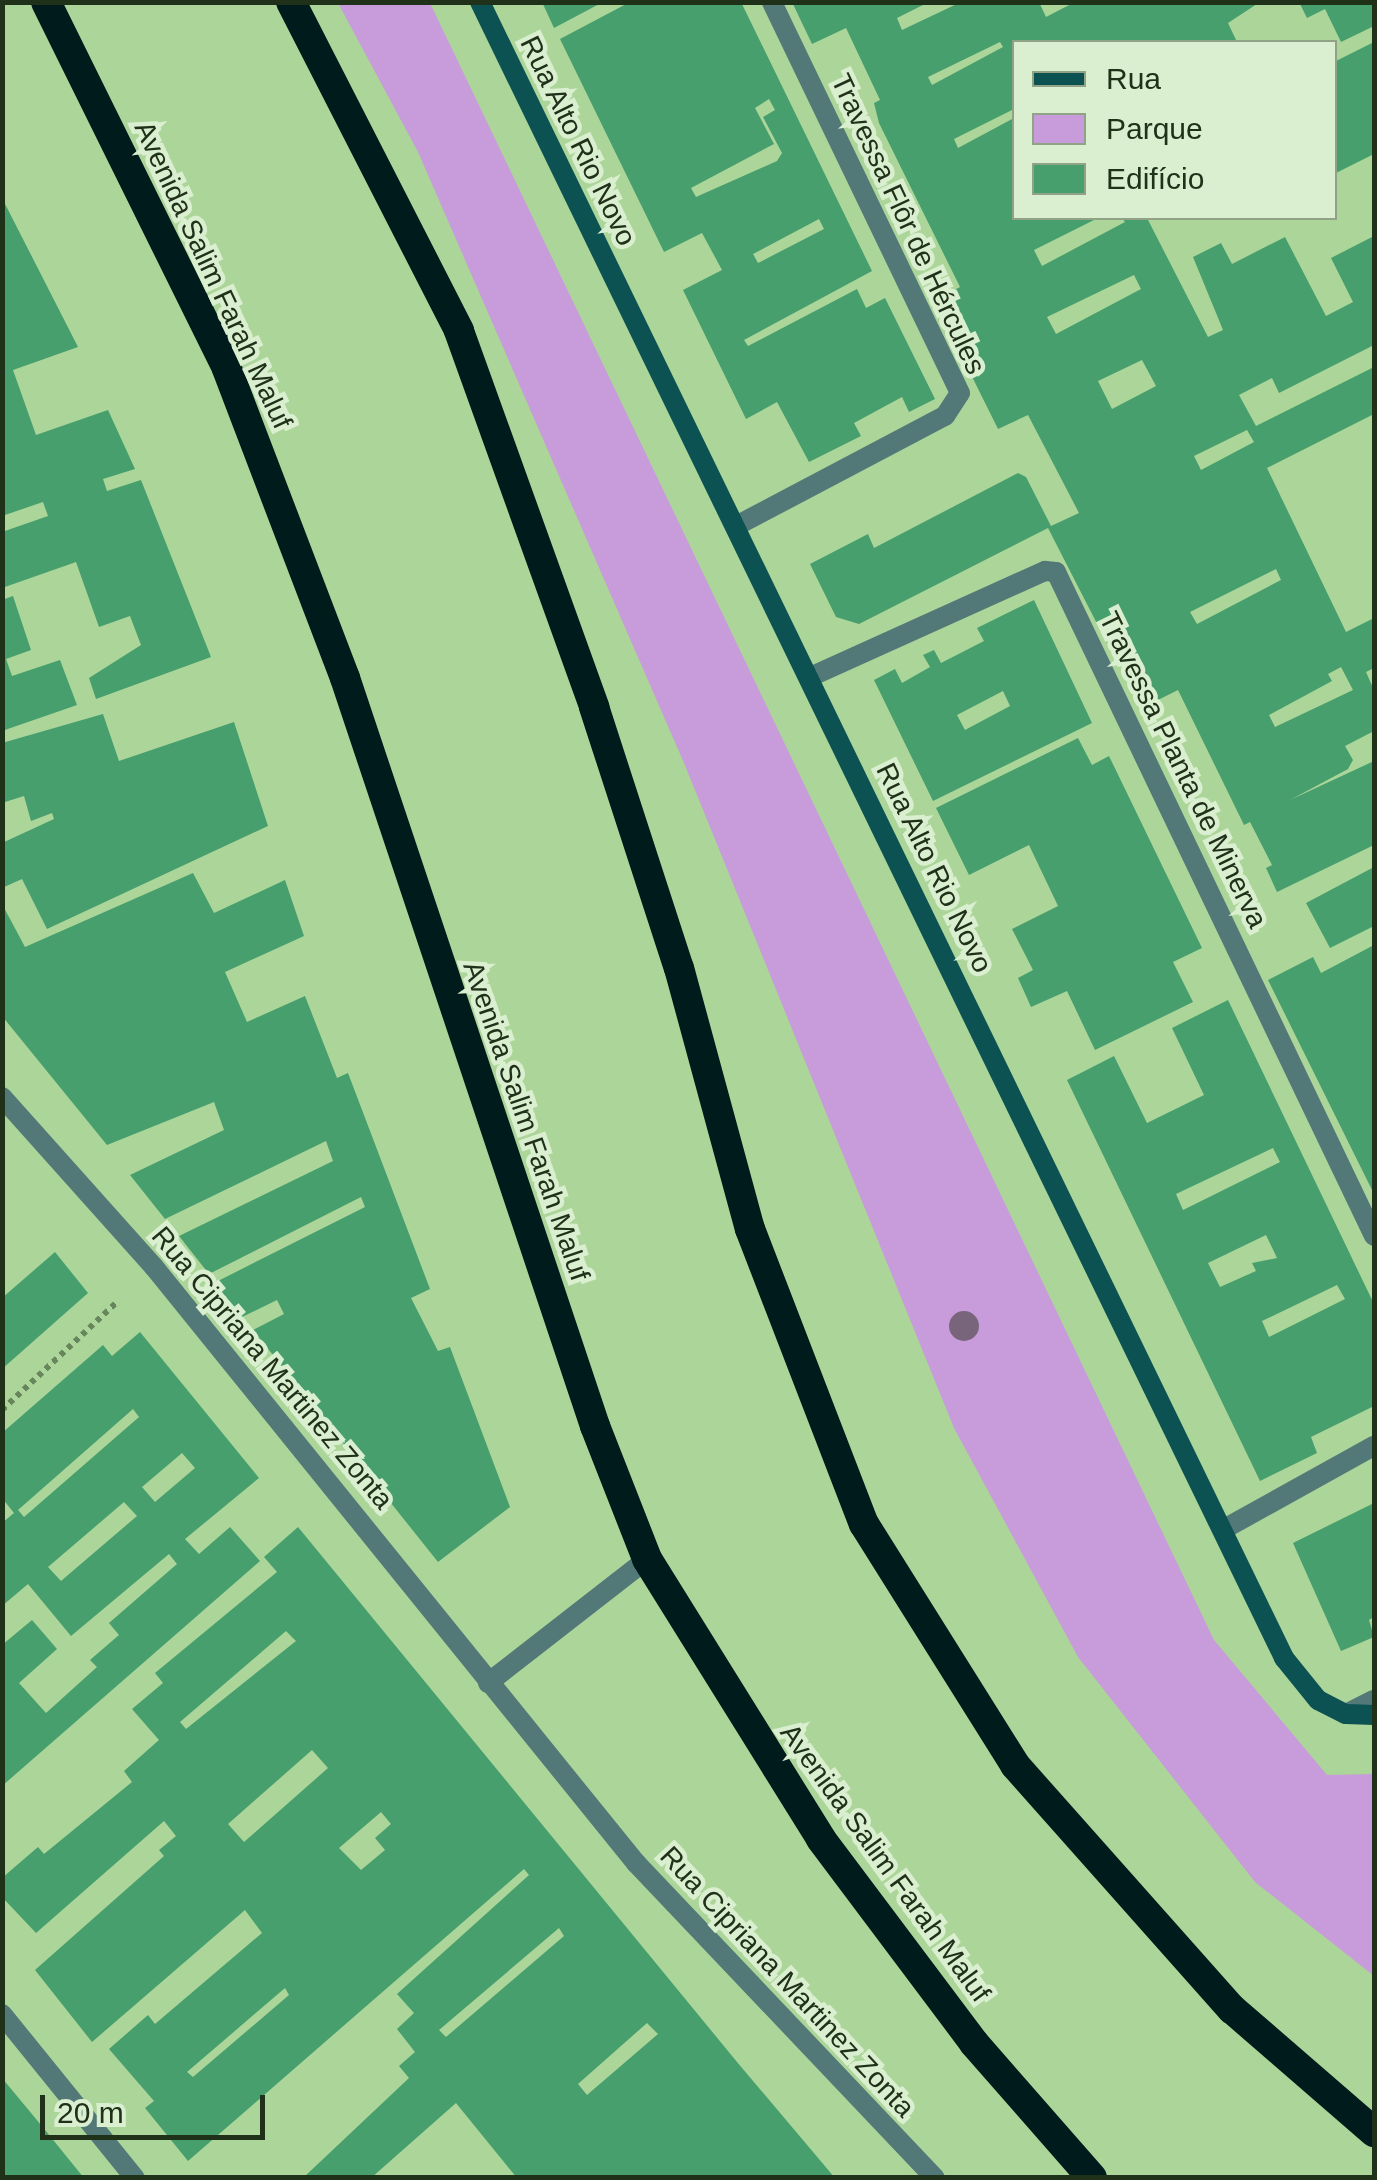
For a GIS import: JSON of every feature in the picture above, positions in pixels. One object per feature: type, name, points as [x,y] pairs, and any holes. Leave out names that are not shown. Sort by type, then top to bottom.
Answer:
[{"type":"highway","name":"Avenida Salim Farah Maluf","points":[[46,2],[227,369],[344,678],[595,1426],[647,1559],[821,1840],[974,2043],[1092,2178]]},
{"type":"highway","points":[[291,2],[460,331],[594,707],[678,968],[750,1229],[864,1524],[1016,1765],[1232,2009],[1374,2132]]},
{"type":"street","name":"Rua Alto Rio Novo","points":[[480,2],[1284,1658],[1318,1700],[1346,1714]]},
{"type":"street","name":"Travessa Flôr de Hércules","points":[[736,526],[944,416],[960,393],[772,2]]},
{"type":"street","name":"Travessa Planta de Minerva","points":[[810,676],[1046,571],[1056,572],[1374,1236]]},
{"type":"street","name":"Rua Cipriana Martinez Zonta","points":[[2,1097],[154,1268],[389,1552],[488,1683],[636,1862],[935,2178]]},
{"type":"street","points":[[1224,1529],[1374,1446]]},
{"type":"street","points":[[488,1683],[647,1559]]},
{"type":"street","points":[[1346,1714],[1374,1700]]},
{"type":"street","points":[[1346,1714],[1374,1715]]},
{"type":"street","points":[[2,2014],[136,2178]]},
{"type":"path","points":[[2,1410],[154,1268]]},
{"type":"green space","points":[[338,3],[430,3],[1214,1640],[1327,1775],[1374,1774],[1374,1976],[1255,1882],[1078,1657],[954,1428],[684,763],[418,152]]},
{"type":"building","points":[[542,2],[603,2],[554,28]]},
{"type":"building","points":[[630,2],[741,2],[872,271],[744,340],[748,346],[857,289],[866,308],[885,298],[935,399],[909,412],[902,397],[854,423],[861,436],[809,462],[777,402],[746,419],[683,290],[722,270],[702,233],[664,252],[560,39]],"holes":[[[769,99],[775,110],[763,117],[782,153],[777,161],[696,197],[691,188],[774,144],[755,108]],[[819,219],[824,229],[758,263],[753,254]]]},
{"type":"building","points":[[792,2],[929,2],[897,18],[902,30],[961,2],[1039,2],[1046,17],[1075,2],[1260,2],[1228,23],[1236,40],[1012,40],[1012,110],[954,139],[958,148],[1012,119],[1012,220],[1094,220],[1034,250],[1042,266],[1124,220],[1148,220],[1208,337],[1223,330],[1193,257],[1221,243],[1232,264],[1285,237],[1326,316],[1353,302],[1331,258],[1374,236],[1374,345],[1279,393],[1272,378],[1239,395],[1256,426],[1374,367],[1374,414],[1267,468],[1346,632],[1374,618],[1374,668],[1366,672],[1374,690],[1374,731],[1345,746],[1353,760],[1348,769],[1290,800],[1374,761],[1374,845],[1277,892],[1266,868],[1272,865],[1250,822],[1244,825],[1178,690],[1156,701],[1125,643],[1110,649],[1048,528],[859,624],[836,617],[810,564],[868,534],[874,548],[1018,473],[1026,477],[1051,526],[1079,513],[1028,415],[998,429],[934,300],[960,287],[879,123],[874,103],[880,100],[846,28],[812,44]],"holes":[[[1000,42],[1003,47],[932,85],[928,77]],[[1134,275],[1141,289],[1056,334],[1047,317]],[[1142,360],[1156,386],[1112,409],[1098,381]],[[1247,430],[1254,442],[1201,470],[1194,456]],[[1276,569],[1281,580],[1197,624],[1190,612]],[[1341,667],[1353,690],[1275,727],[1269,715],[1332,681],[1328,674]]]},
{"type":"building","points":[[1299,2],[1374,2],[1374,26],[1341,42],[1325,9],[1307,18]]},
{"type":"building","points":[[1374,42],[1374,154],[1337,172],[1337,60]]},
{"type":"building","points":[[2,198],[78,347],[13,370],[36,435],[108,410],[135,469],[103,479],[107,491],[141,480],[211,657],[96,699],[89,678],[141,645],[130,616],[99,627],[76,562],[2,588],[2,532],[48,516],[43,502],[2,516]]},
{"type":"building","points":[[13,596],[31,650],[6,659],[12,676],[60,660],[77,705],[2,731],[2,600]]},
{"type":"building","points":[[1034,600],[1092,723],[933,801],[874,680],[895,669],[902,683],[930,667],[923,655],[934,650],[941,663],[984,641],[977,628]],"holes":[[[1003,691],[1010,706],[965,730],[957,715]]]},
{"type":"building","points":[[103,714],[119,761],[234,722],[268,826],[47,929],[22,879],[2,888],[2,843],[54,819],[52,813],[31,821],[24,796],[2,803],[2,743]]},
{"type":"building","points":[[1078,738],[1092,765],[1109,756],[1202,948],[1173,962],[1193,1002],[1095,1050],[1067,991],[1031,1007],[1018,978],[1033,970],[1012,929],[1058,906],[1029,845],[969,875],[936,808]]},
{"type":"building","points":[[1374,867],[1374,926],[1330,948],[1306,903]]},
{"type":"building","points":[[193,873],[214,913],[285,880],[304,936],[225,972],[247,1022],[305,996],[337,1078],[348,1073],[430,1289],[411,1298],[438,1351],[450,1347],[510,1507],[438,1562],[253,1330],[284,1314],[277,1300],[242,1317],[214,1283],[365,1207],[361,1197],[209,1274],[179,1236],[333,1161],[326,1141],[165,1219],[130,1175],[224,1130],[214,1102],[107,1145],[2,1016],[2,904],[25,947]]},
{"type":"building","points":[[1374,945],[1374,1194],[1268,980],[1313,957],[1321,973]]},
{"type":"building","points":[[1228,1000],[1374,1304],[1374,1406],[1311,1437],[1317,1453],[1260,1481],[1067,1080],[1114,1056],[1147,1123],[1204,1095],[1172,1028]],"holes":[[[1273,1148],[1280,1162],[1183,1210],[1176,1194]],[[1266,1235],[1277,1258],[1252,1263],[1256,1271],[1220,1287],[1208,1263]],[[1337,1285],[1345,1299],[1269,1337],[1262,1321]]]},
{"type":"building","points":[[55,1252],[88,1293],[2,1369],[2,1298]]},
{"type":"building","points":[[140,1332],[259,1478],[185,1539],[199,1554],[230,1527],[260,1561],[2,1786],[2,1645],[32,1620],[57,1649],[19,1683],[46,1713],[97,1667],[90,1660],[119,1635],[109,1623],[177,1564],[169,1554],[71,1636],[28,1584],[2,1606],[2,1523],[14,1513],[2,1498],[2,1433],[103,1345],[112,1356]],"holes":[[[133,1409],[139,1417],[24,1517],[18,1510]],[[182,1453],[195,1468],[155,1502],[142,1487]],[[124,1502],[137,1516],[61,1581],[48,1567]]]},
{"type":"building","points":[[1374,1503],[1374,1617],[1369,1620],[1374,1637],[1341,1651],[1293,1543]]},
{"type":"building","points":[[298,1527],[835,2178],[517,2178],[456,2103],[371,2178],[303,2178],[409,2078],[399,2066],[415,2052],[397,2029],[414,2013],[397,1994],[529,1875],[524,1869],[188,2161],[145,2108],[154,2101],[109,2049],[148,2015],[155,2024],[262,1933],[245,1910],[92,2042],[35,1970],[164,1856],[159,1850],[176,1836],[164,1821],[36,1933],[2,1897],[2,1878],[38,1847],[44,1854],[132,1782],[124,1771],[159,1740],[132,1709],[163,1683],[155,1673],[277,1572],[264,1557]],"holes":[[[286,1631],[296,1641],[186,1729],[180,1722]],[[312,1750],[328,1768],[244,1842],[228,1824]],[[381,1812],[391,1824],[375,1838],[385,1850],[361,1870],[339,1848]],[[559,1928],[564,1936],[446,2037],[439,2030]],[[285,1988],[289,1995],[193,2077],[187,2072]],[[647,2023],[658,2034],[587,2095],[578,2084]]]},
{"type":"building","points":[[2,2078],[41,2125],[84,2178],[2,2178]]}]
